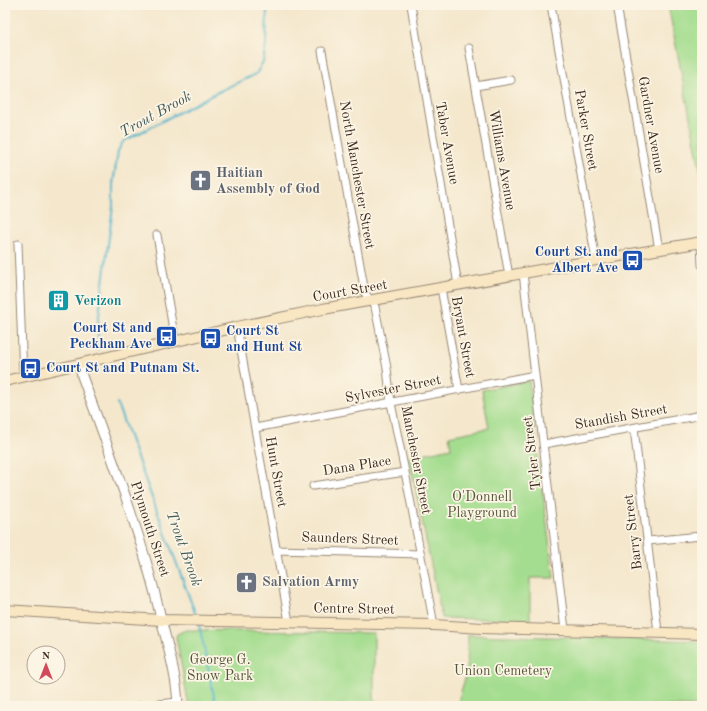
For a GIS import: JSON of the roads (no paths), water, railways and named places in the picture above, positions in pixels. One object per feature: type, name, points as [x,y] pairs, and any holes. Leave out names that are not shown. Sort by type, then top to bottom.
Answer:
[{"type":"main road","name":"Court Street","points":[[5,381],[237,327],[523,273],[702,242]]},
{"type":"main road","name":"Centre Street","points":[[5,610],[161,620],[434,625],[482,628],[702,634]]},
{"type":"street","name":"Taber Avenue","points":[[411,5],[458,285]]},
{"type":"street","name":"Parker Street","points":[[550,5],[596,260]]},
{"type":"street","name":"Gardner Avenue","points":[[617,5],[659,250]]},
{"type":"street","name":"Williams Avenue","points":[[469,48],[509,276]]},
{"type":"street","name":"North Manchester Street","points":[[322,52],[365,292],[371,301]]},
{"type":"street","points":[[476,86],[511,80]]},
{"type":"street","points":[[157,235],[175,341]]},
{"type":"street","points":[[702,242],[702,265]]},
{"type":"street","points":[[18,244],[23,377]]},
{"type":"street","name":"Tyler Street","points":[[523,273],[566,630]]},
{"type":"street","name":"Bryant Street","points":[[441,288],[459,390]]},
{"type":"street","name":"Manchester Street","points":[[371,301],[375,307],[387,368],[391,403],[434,625]]},
{"type":"street","name":"Hunt Street","points":[[237,327],[289,622]]},
{"type":"street","name":"Plymouth Street","points":[[80,364],[82,376],[131,510],[154,587],[171,661],[178,704]]},
{"type":"street","name":"Sylvester Street","points":[[255,428],[535,375]]},
{"type":"street","name":"Standish Street","points":[[544,444],[702,415]]},
{"type":"street","name":"Barry Street","points":[[634,428],[658,632]]},
{"type":"street","name":"Dana Place","points":[[314,486],[405,472]]},
{"type":"street","points":[[648,541],[701,536]]},
{"type":"street","name":"Saunders Street","points":[[277,550],[421,554]]},
{"type":"street","points":[[140,706],[178,704]]},
{"type":"waterway","name":"Trout Brook","points":[[98,349],[98,323],[113,206],[113,184],[118,151],[123,142],[130,138],[256,74],[263,62],[266,45],[267,5]]},
{"type":"waterway","name":"Trout Brook","points":[[117,404],[197,618]]},
{"type":"waterway","name":"Trout Brook","points":[[199,624],[216,706]]},
{"type":"place","name":"Haitian Assembly of God","points":[[200,181]]},
{"type":"place","name":"Court St. and Albert Ave","points":[[633,260]]},
{"type":"place","name":"Verizon","points":[[59,301]]},
{"type":"place","name":"Court St and Peckham Ave","points":[[167,336]]},
{"type":"place","name":"Court St and Hunt St","points":[[210,339]]},
{"type":"place","name":"Court St and Putnam St.","points":[[30,368]]},
{"type":"place","name":"Salvation Army","points":[[246,582]]},
{"type":"park label","name":"O'Donnell Playground","points":[[482,506]]},
{"type":"park label","name":"George G. Snow Park","points":[[220,668]]},
{"type":"park label","name":"Union Cemetery","points":[[503,671]]}]
